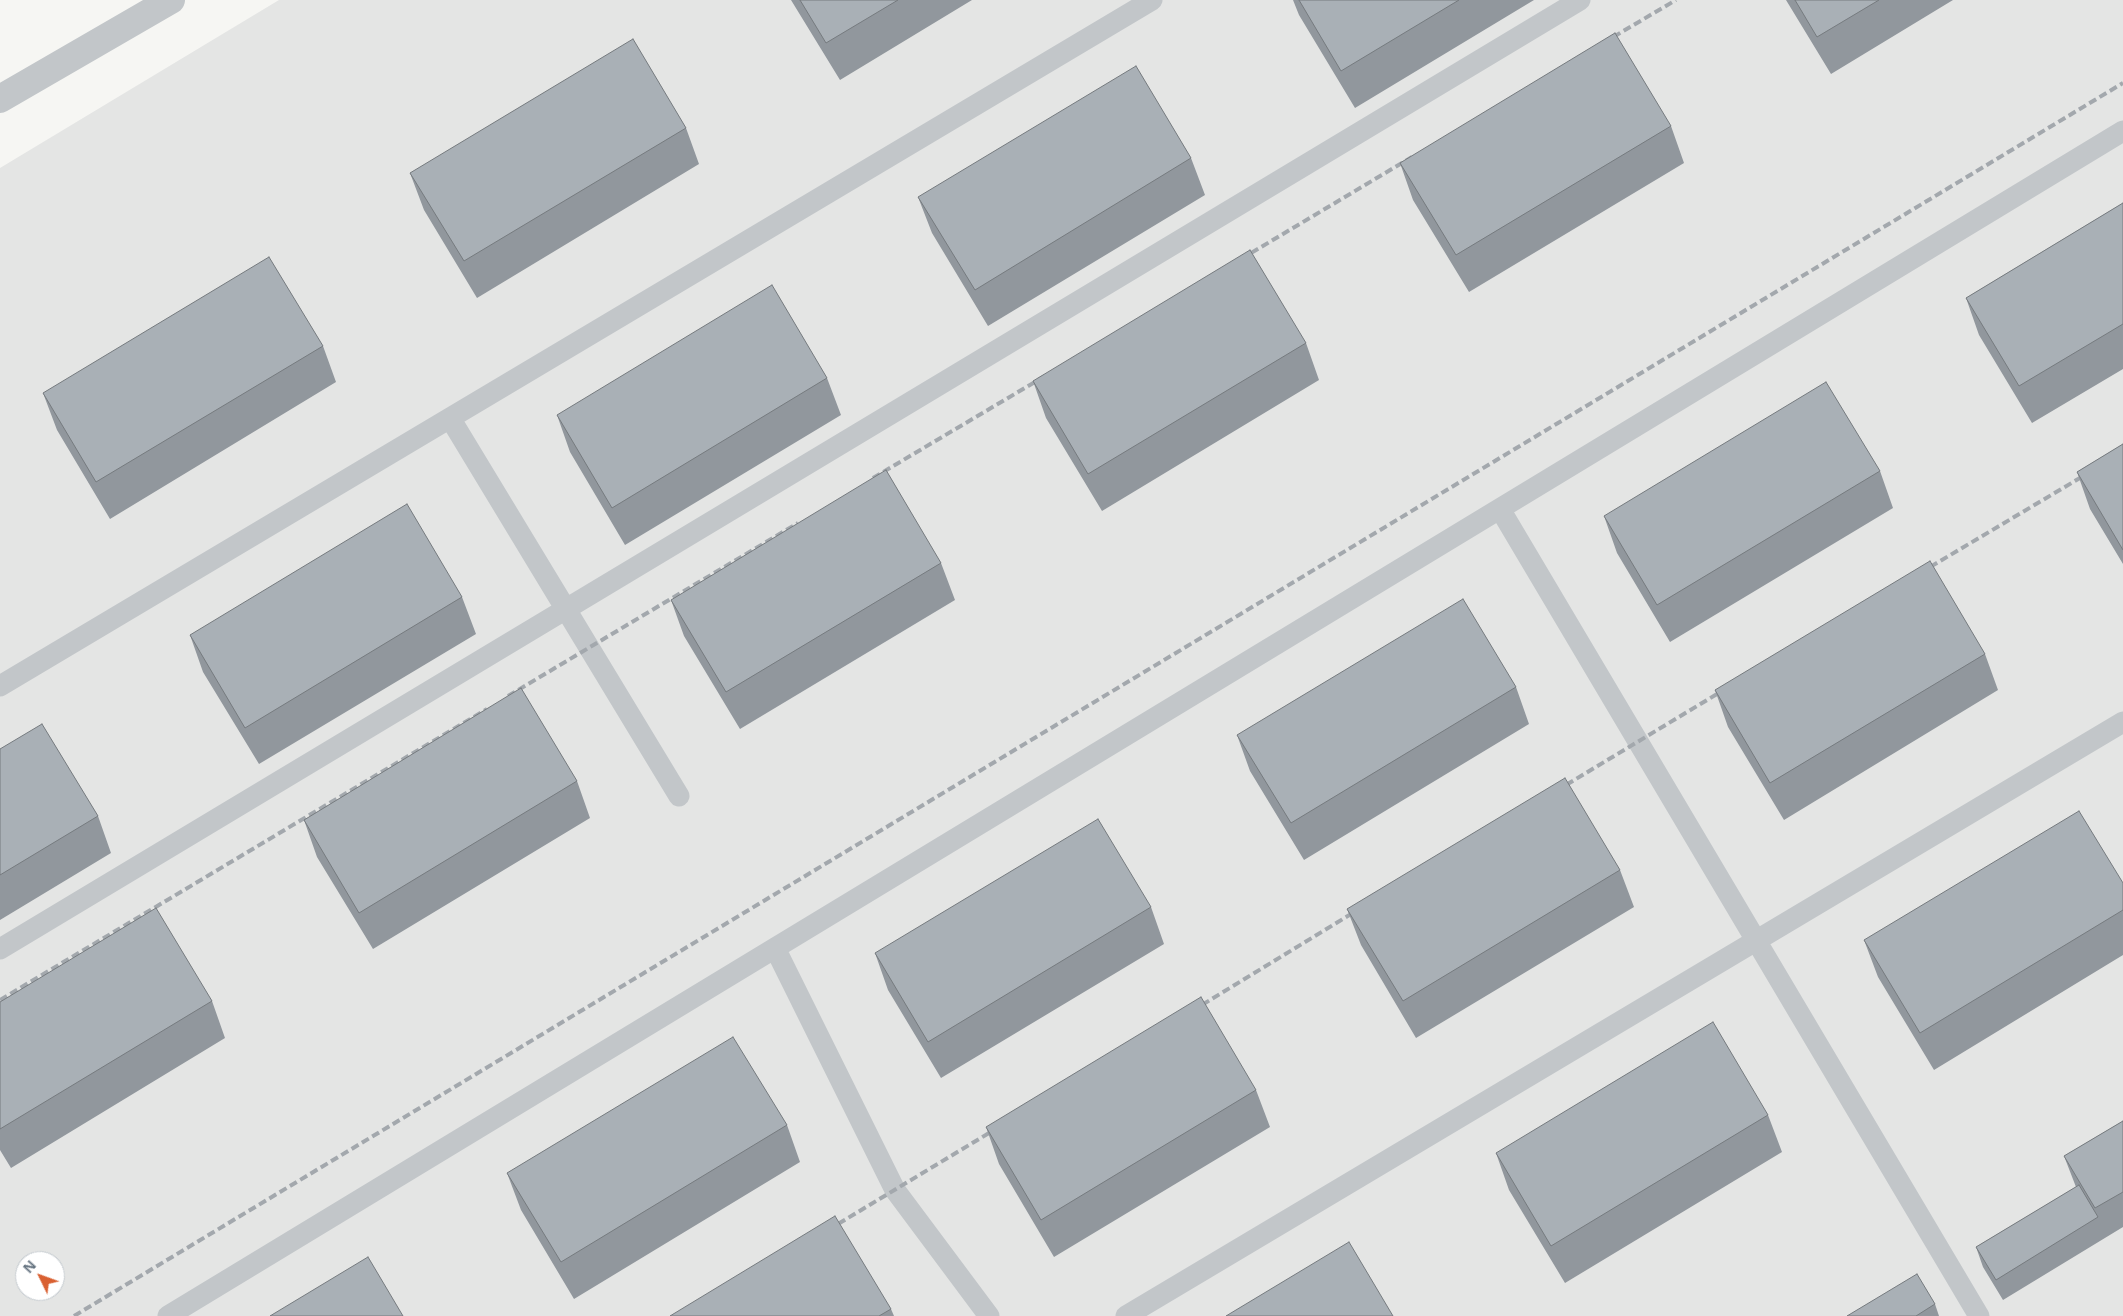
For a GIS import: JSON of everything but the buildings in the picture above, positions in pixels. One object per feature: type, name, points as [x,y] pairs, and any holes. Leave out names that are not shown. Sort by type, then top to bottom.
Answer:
[{"type":"street","points":[[0,99],[171,0]]},
{"type":"lane","points":[[0,686],[1152,0]]},
{"type":"lane","points":[[0,949],[1580,0]]},
{"type":"lane","points":[[168,1316],[2123,132]]},
{"type":"lane","points":[[450,418],[679,796]]},
{"type":"lane","points":[[1500,508],[1979,1316]]},
{"type":"lane","points":[[1126,1316],[2123,722]]},
{"type":"lane","points":[[775,948],[895,1190],[989,1316]]},
{"type":"shaded area","points":[[279,0],[2123,0],[2123,1316],[0,1316],[0,168]]},
{"type":"railway","points":[[1603,43],[1676,0]]},
{"type":"railway","points":[[74,1316],[2123,83]]},
{"type":"railway","points":[[1241,259],[1412,157]]},
{"type":"railway","points":[[873,478],[1045,376]]},
{"type":"railway","points":[[1920,573],[2090,472]]},
{"type":"railway","points":[[508,696],[798,523]]},
{"type":"railway","points":[[1556,791],[1727,688]]},
{"type":"railway","points":[[0,1000],[487,709]]},
{"type":"railway","points":[[1192,1011],[1361,908]]},
{"type":"railway","points":[[828,1230],[999,1127]]}]
